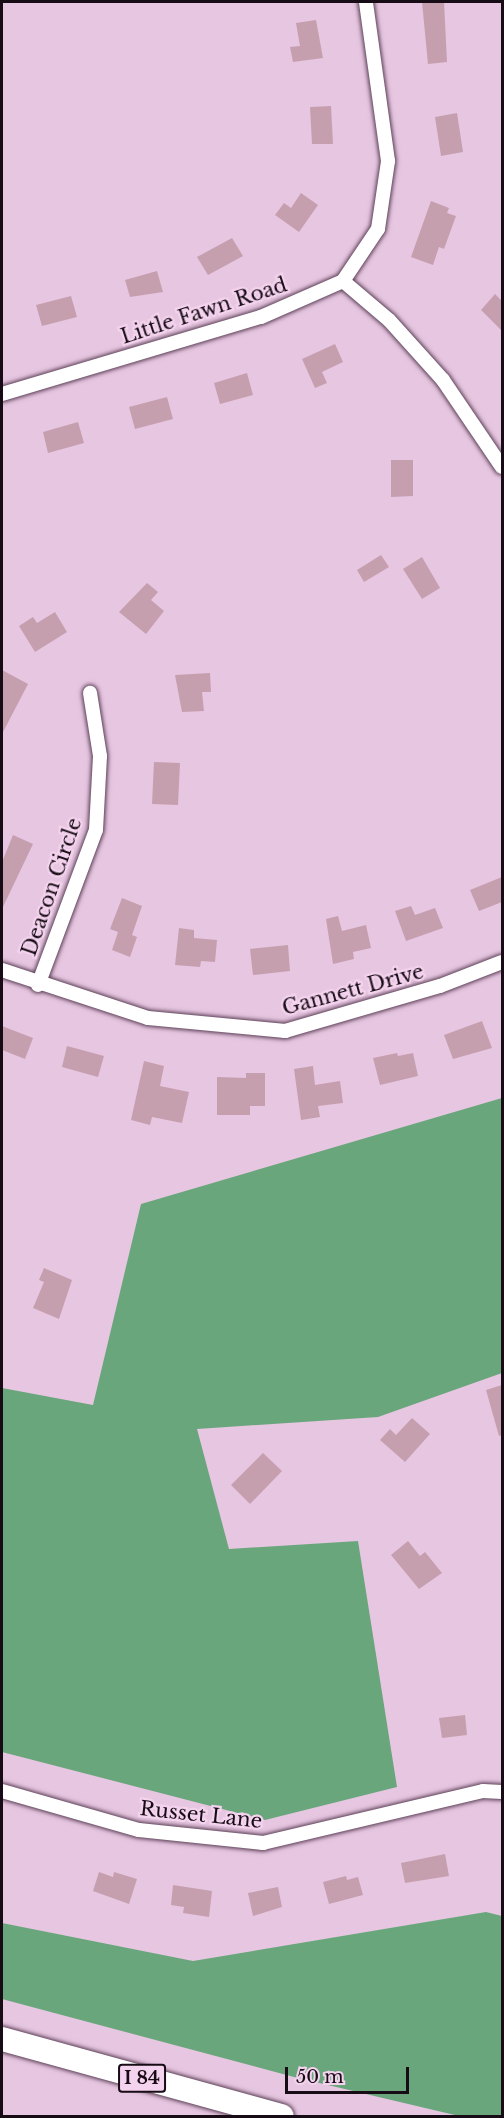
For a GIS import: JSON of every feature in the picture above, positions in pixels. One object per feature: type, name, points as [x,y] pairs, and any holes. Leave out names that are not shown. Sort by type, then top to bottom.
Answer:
[{"type":"highway","name":"I 84","points":[[2,2039],[282,2116]]},
{"type":"street","points":[[366,2],[388,161],[378,229],[343,281],[389,320],[444,380],[502,467]]},
{"type":"street","name":"Little Fawn Road","points":[[2,394],[261,317],[343,281]]},
{"type":"street","name":"Deacon Circle","points":[[38,985],[96,830],[100,756],[90,693]]},
{"type":"street","name":"Gannett Drive","points":[[2,970],[38,985],[148,1018],[285,1031],[440,987],[502,962]]},
{"type":"street","name":"Russet Lane","points":[[2,1791],[139,1830],[263,1844],[483,1791],[502,1792]]},
{"type":"green space","points":[[502,1098],[502,1373],[378,1417],[197,1429],[229,1549],[358,1541],[397,1787],[265,1820],[2,1752],[2,1388],[93,1405],[141,1204]]},
{"type":"green space","points":[[486,1912],[502,1916],[502,2116],[459,2116],[294,2077],[2,1999],[2,1923],[193,1961]]},
{"type":"building","points":[[422,2],[444,2],[447,62],[428,64]]},
{"type":"building","points":[[316,20],[323,58],[293,62],[290,47],[300,46],[296,23]]},
{"type":"building","points":[[331,106],[333,144],[312,144],[310,107]]},
{"type":"building","points":[[457,113],[463,152],[441,156],[435,117]]},
{"type":"building","points":[[301,193],[318,205],[299,232],[275,215],[284,203],[291,208]]},
{"type":"building","points":[[431,201],[449,208],[447,213],[456,216],[444,249],[439,247],[433,265],[411,257]]},
{"type":"building","points":[[232,238],[243,256],[208,275],[197,257]]},
{"type":"building","points":[[157,271],[163,292],[130,297],[125,280]]},
{"type":"building","points":[[495,294],[502,301],[502,331],[481,310]]},
{"type":"building","points":[[71,296],[77,317],[42,326],[36,305]]},
{"type":"building","points":[[335,344],[343,362],[322,372],[327,383],[315,388],[302,359]]},
{"type":"building","points":[[247,373],[253,395],[220,404],[214,383]]},
{"type":"building","points":[[167,397],[173,419],[135,429],[129,407]]},
{"type":"building","points":[[78,422],[84,443],[48,453],[43,432]]},
{"type":"building","points":[[391,460],[413,460],[413,496],[391,497]]},
{"type":"building","points":[[381,555],[389,567],[364,582],[357,570]]},
{"type":"building","points":[[422,557],[440,588],[422,599],[403,569]]},
{"type":"building","points":[[147,583],[158,592],[151,600],[164,611],[146,634],[119,612]]},
{"type":"building","points":[[55,612],[67,632],[35,652],[19,626],[33,617],[37,623]]},
{"type":"building","points":[[2,670],[28,684],[2,734]]},
{"type":"building","points":[[210,673],[211,692],[202,692],[204,711],[182,712],[175,675]]},
{"type":"building","points":[[154,762],[180,763],[178,805],[152,804]]},
{"type":"building","points":[[13,835],[33,844],[2,909],[2,862]]},
{"type":"building","points":[[502,877],[502,902],[479,911],[470,890]]},
{"type":"building","points":[[122,898],[142,906],[132,935],[137,937],[130,957],[112,950],[118,932],[110,929]]},
{"type":"building","points":[[411,906],[415,915],[435,908],[443,928],[406,941],[395,911]]},
{"type":"building","points":[[338,916],[342,931],[366,925],[371,948],[353,952],[354,959],[333,964],[326,919]]},
{"type":"building","points":[[179,928],[194,930],[194,938],[217,940],[215,962],[201,961],[200,967],[175,965]]},
{"type":"building","points":[[288,945],[290,971],[253,975],[250,949]]},
{"type":"building","points":[[482,1021],[492,1048],[453,1059],[444,1035]]},
{"type":"building","points":[[2,1026],[33,1038],[25,1059],[2,1050]]},
{"type":"building","points":[[67,1046],[104,1056],[98,1077],[62,1067]]},
{"type":"building","points":[[397,1053],[398,1056],[413,1053],[418,1076],[380,1085],[373,1058]]},
{"type":"building","points":[[144,1061],[164,1066],[160,1086],[189,1092],[182,1123],[152,1117],[150,1125],[131,1120]]},
{"type":"building","points":[[313,1066],[315,1085],[340,1081],[343,1103],[318,1106],[320,1117],[301,1120],[294,1069]]},
{"type":"building","points":[[246,1073],[265,1073],[265,1106],[250,1106],[250,1115],[217,1115],[217,1077],[246,1078]]},
{"type":"building","points":[[44,1268],[72,1280],[59,1319],[33,1308],[44,1282],[39,1280]]},
{"type":"building","points":[[502,1385],[502,1435],[499,1436],[486,1390]]},
{"type":"building","points":[[412,1418],[430,1434],[405,1462],[380,1440],[390,1429],[396,1435]]},
{"type":"building","points":[[263,1453],[282,1471],[250,1504],[231,1485]]},
{"type":"building","points":[[408,1541],[420,1556],[425,1552],[442,1573],[419,1589],[391,1555]]},
{"type":"building","points":[[465,1715],[467,1735],[442,1738],[439,1718]]},
{"type":"building","points":[[445,1854],[449,1876],[405,1883],[401,1863]]},
{"type":"building","points":[[99,1872],[113,1877],[114,1872],[137,1879],[129,1904],[93,1891]]},
{"type":"building","points":[[346,1876],[347,1880],[358,1877],[363,1895],[329,1904],[323,1882]]},
{"type":"building","points":[[173,1885],[212,1891],[209,1917],[183,1913],[184,1907],[171,1905]]},
{"type":"building","points":[[278,1887],[282,1907],[253,1916],[248,1893]]}]
